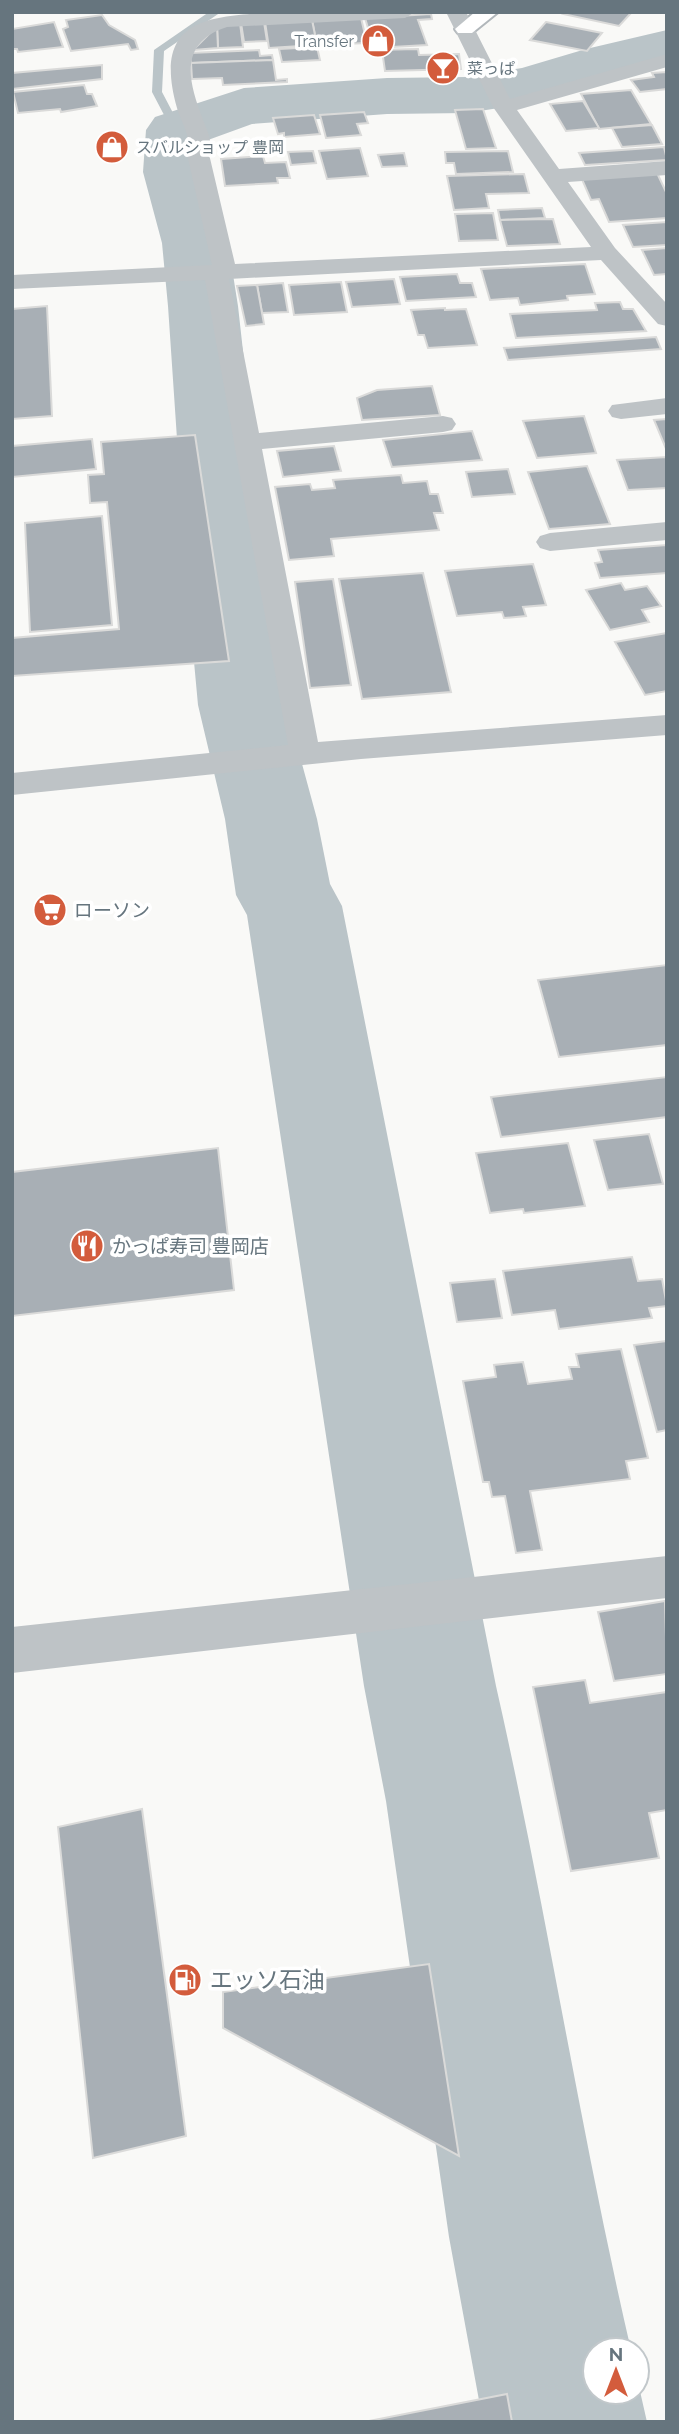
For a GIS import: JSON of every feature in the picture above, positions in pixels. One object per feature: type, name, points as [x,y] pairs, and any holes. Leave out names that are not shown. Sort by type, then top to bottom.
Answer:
[{"type":"street","points":[[305,754],[247,442],[198,154],[201,138],[185,97],[181,54],[186,43],[211,24],[225,21],[405,12]]},
{"type":"street","points":[[488,12],[461,21],[504,107],[607,253],[667,319]]},
{"type":"street","points":[[504,107],[667,60]]},
{"type":"street","points":[[552,176],[667,168]]},
{"type":"street","points":[[12,282],[607,253]]},
{"type":"street","points":[[621,411],[667,406]]},
{"type":"street","points":[[247,442],[443,424]]},
{"type":"street","points":[[550,542],[667,531]]},
{"type":"street","points":[[12,784],[305,754],[667,725]]},
{"type":"street","points":[[12,1650],[667,1577]]},
{"type":"building","points":[[632,12],[619,26],[563,14]]},
{"type":"building","points":[[431,14],[432,19],[418,20],[427,45],[374,48],[365,18]]},
{"type":"building","points":[[102,15],[109,25],[135,40],[138,49],[131,50],[128,44],[71,51],[63,29],[68,27],[66,20]]},
{"type":"building","points":[[361,18],[367,43],[317,45],[312,20]]},
{"type":"building","points":[[312,20],[317,45],[269,48],[265,22]]},
{"type":"building","points":[[54,22],[63,47],[18,52],[17,49],[12,49],[12,29]]},
{"type":"building","points":[[264,22],[267,41],[244,42],[241,23]]},
{"type":"building","points":[[546,22],[602,33],[587,51],[530,40]]},
{"type":"building","points":[[240,23],[243,47],[218,48],[217,26]]},
{"type":"building","points":[[217,26],[218,48],[193,50]]},
{"type":"building","points":[[317,47],[320,60],[282,62],[279,49]]},
{"type":"building","points":[[418,49],[419,55],[459,54],[461,69],[385,71],[383,57],[376,57],[375,50]]},
{"type":"building","points":[[259,50],[260,56],[272,55],[273,60],[191,63],[189,53]]},
{"type":"building","points":[[273,60],[276,80],[287,79],[287,82],[223,85],[222,78],[192,79],[191,63]]},
{"type":"building","points":[[102,65],[102,79],[12,89],[12,73]]},
{"type":"building","points":[[667,72],[667,89],[640,92],[631,80],[654,77],[652,73]]},
{"type":"building","points":[[84,85],[87,94],[92,94],[97,106],[61,112],[60,109],[18,113],[13,92]]},
{"type":"building","points":[[631,90],[651,124],[599,129],[581,94]]},
{"type":"building","points":[[583,101],[599,128],[566,131],[550,104]]},
{"type":"building","points":[[483,109],[496,148],[466,149],[455,110]]},
{"type":"building","points":[[364,112],[368,123],[357,124],[361,135],[326,138],[320,115]]},
{"type":"building","points":[[314,115],[320,134],[284,137],[284,133],[278,134],[273,118]]},
{"type":"building","points":[[652,125],[662,144],[622,147],[612,128]]},
{"type":"building","points":[[664,147],[667,160],[585,165],[579,153]]},
{"type":"building","points":[[360,148],[368,176],[327,179],[319,151]]},
{"type":"building","points":[[313,151],[316,163],[291,165],[288,152]]},
{"type":"building","points":[[508,151],[513,172],[456,174],[454,163],[446,163],[445,152]]},
{"type":"building","points":[[404,153],[407,166],[382,167],[378,155]]},
{"type":"building","points":[[263,156],[265,163],[286,162],[290,178],[277,178],[278,183],[225,186],[221,159]]},
{"type":"building","points":[[657,173],[667,194],[667,218],[609,222],[599,199],[591,200],[581,177]]},
{"type":"building","points":[[524,174],[529,193],[486,194],[489,208],[454,210],[447,176]]},
{"type":"building","points":[[542,208],[545,218],[500,220],[498,210]]},
{"type":"building","points":[[493,213],[498,240],[459,241],[455,214]]},
{"type":"building","points":[[553,219],[560,244],[507,246],[500,220]]},
{"type":"building","points":[[667,222],[667,245],[633,247],[623,225]]},
{"type":"building","points":[[667,248],[667,274],[654,275],[642,250]]},
{"type":"building","points":[[585,264],[595,294],[520,305],[518,298],[490,300],[481,269]]},
{"type":"building","points":[[457,274],[460,283],[472,283],[476,297],[406,301],[400,277]]},
{"type":"building","points":[[394,279],[400,304],[352,307],[346,282]]},
{"type":"building","points":[[341,282],[347,312],[294,315],[289,285]]},
{"type":"building","points":[[283,283],[288,312],[262,313],[257,285]]},
{"type":"building","points":[[257,285],[264,324],[246,326],[237,286]]},
{"type":"building","points":[[620,302],[623,309],[633,309],[646,331],[516,338],[510,314],[597,310],[595,303]]},
{"type":"building","points":[[47,306],[52,416],[12,419],[12,309]]},
{"type":"building","points":[[466,309],[477,345],[428,348],[424,335],[418,335],[411,310]]},
{"type":"building","points":[[656,337],[661,349],[508,360],[504,348]]},
{"type":"building","points":[[432,386],[440,415],[362,420],[357,398],[377,390]]},
{"type":"building","points":[[584,416],[596,453],[537,458],[523,421]]},
{"type":"building","points":[[667,419],[667,451],[654,420]]},
{"type":"building","points":[[472,431],[482,460],[392,467],[383,440]]},
{"type":"building","points":[[195,435],[229,661],[12,676],[12,638],[119,629],[107,502],[90,503],[88,475],[104,474],[101,442]]},
{"type":"building","points":[[92,439],[96,469],[12,477],[12,446]]},
{"type":"building","points":[[334,446],[341,471],[283,477],[277,451]]},
{"type":"building","points":[[667,457],[667,488],[628,490],[617,460]]},
{"type":"building","points":[[587,466],[610,524],[549,529],[528,472]]},
{"type":"building","points":[[508,469],[515,494],[472,497],[466,472]]},
{"type":"building","points":[[401,475],[403,483],[427,481],[430,494],[438,494],[443,513],[434,513],[439,530],[331,539],[334,556],[289,560],[275,487],[310,484],[312,490],[335,488],[333,480]]},
{"type":"building","points":[[102,516],[112,625],[30,632],[25,523]]},
{"type":"building","points":[[667,545],[667,573],[600,578],[595,563],[602,562],[598,550]]},
{"type":"building","points":[[533,564],[546,605],[523,607],[526,616],[504,618],[502,612],[457,616],[445,571]]},
{"type":"building","points":[[423,573],[451,692],[362,699],[339,579]]},
{"type":"building","points":[[333,579],[351,685],[310,688],[295,582]]},
{"type":"building","points":[[621,583],[625,590],[647,586],[661,606],[642,610],[649,622],[610,630],[586,590]]},
{"type":"building","points":[[667,633],[667,691],[645,695],[615,642]]},
{"type":"building","points":[[667,965],[667,1045],[559,1057],[538,980]]},
{"type":"building","points":[[667,1077],[667,1117],[501,1137],[491,1097]]},
{"type":"building","points":[[649,1134],[663,1184],[608,1190],[594,1140]]},
{"type":"building","points":[[568,1143],[585,1206],[524,1213],[523,1209],[490,1213],[476,1153]]},
{"type":"building","points":[[218,1148],[234,1290],[12,1316],[12,1172]]},
{"type":"building","points":[[632,1257],[638,1281],[662,1279],[667,1306],[649,1308],[652,1318],[559,1329],[555,1310],[512,1315],[503,1271]]},
{"type":"building","points":[[495,1279],[502,1318],[457,1322],[450,1283]]},
{"type":"building","points":[[667,1341],[667,1430],[657,1432],[634,1345]]},
{"type":"building","points":[[621,1349],[648,1458],[626,1461],[630,1479],[530,1491],[542,1550],[516,1553],[505,1496],[492,1497],[489,1482],[483,1482],[463,1381],[496,1377],[494,1365],[523,1362],[528,1384],[572,1379],[569,1367],[579,1367],[576,1354]]},
{"type":"building","points":[[665,1601],[667,1674],[614,1681],[598,1612]]},
{"type":"building","points":[[585,1680],[590,1703],[667,1692],[667,1810],[649,1813],[659,1858],[571,1871],[533,1687]]},
{"type":"building","points":[[142,1809],[186,2136],[93,2158],[58,1827]]},
{"type":"building","points":[[429,1964],[459,2156],[223,2028],[223,1992]]},
{"type":"building","points":[[507,2394],[512,2422],[364,2422]]},
{"type":"waterway","points":[[177,130],[157,92],[159,50],[216,12]]},
{"type":"waterway","points":[[565,2422],[527,2237],[454,1801],[430,1686],[294,906],[284,895],[271,819],[242,705],[228,586],[203,306],[195,243],[175,172],[177,130],[244,106],[387,96],[467,95],[530,85],[607,61],[667,47]]},
{"type":"place","name":"Transfer","points":[[378,41]]},
{"type":"place","name":"菜っぱ","points":[[443,68]]},
{"type":"place","name":"スバルショップ 豊岡","points":[[112,147]]},
{"type":"place","name":"ローソン","points":[[50,910]]},
{"type":"place","name":"かっぱ寿司 豊岡店","points":[[87,1246]]},
{"type":"place","name":"エッソ石油","points":[[185,1980]]}]
